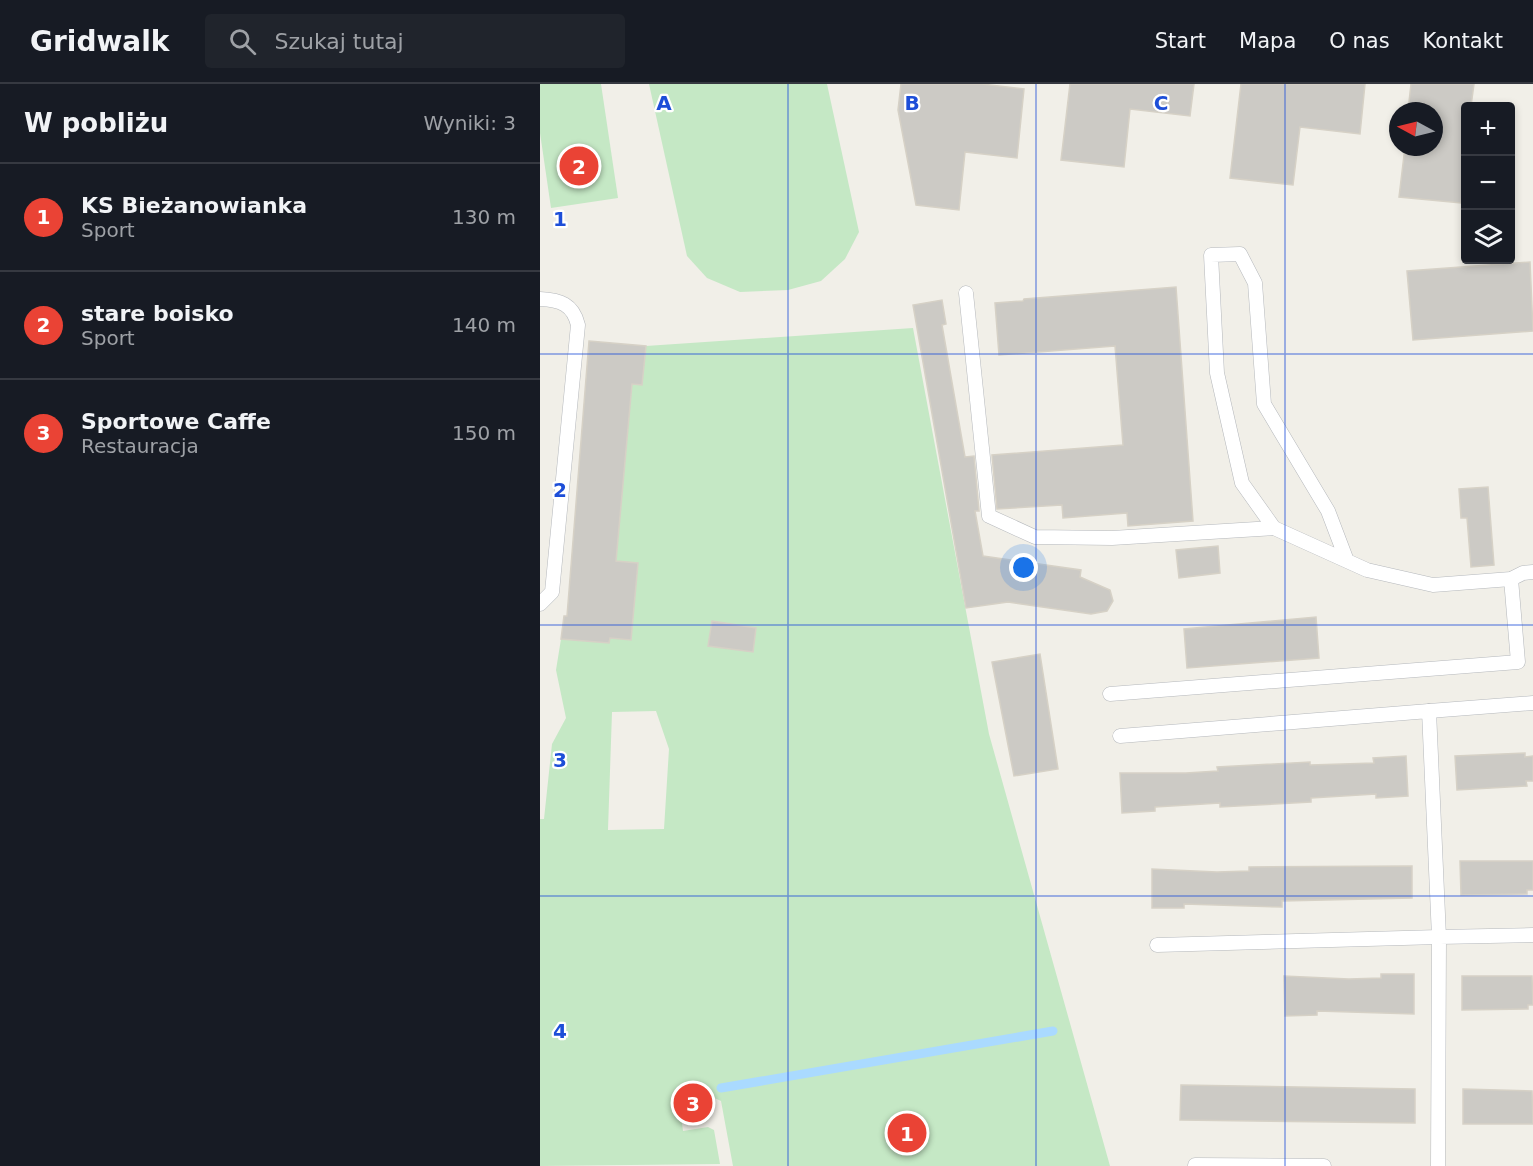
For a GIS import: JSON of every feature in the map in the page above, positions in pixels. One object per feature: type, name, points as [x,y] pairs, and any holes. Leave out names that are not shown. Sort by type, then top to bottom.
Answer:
[{"type":"lane","points":[[1274,528],[1242,483],[1217,374],[1211,255],[1240,254],[1255,283],[1264,404],[1328,511],[1347,561]]},
{"type":"lane","points":[[966,293],[989,516],[1035,537],[1112,538],[1274,528],[1367,570],[1433,585],[1511,579],[1523,573],[1533,572]]},
{"type":"lane","points":[[540,298],[566,303],[575,312],[578,325],[552,592],[540,604]]},
{"type":"lane","points":[[1110,694],[1518,662],[1511,579]]},
{"type":"lane","points":[[1120,736],[1533,703]]},
{"type":"lane","points":[[1429,711],[1439,937],[1438,1166]]},
{"type":"lane","points":[[1157,945],[1533,935]]},
{"type":"lane","points":[[1195,1165],[1324,1166]]},
{"type":"green space","points":[[540,84],[601,84],[618,198],[551,208],[540,133]]},
{"type":"green space","points":[[649,84],[827,84],[859,232],[845,259],[821,281],[788,290],[740,292],[707,278],[687,256]]},
{"type":"green space","points":[[913,328],[989,734],[1110,1166],[733,1166],[721,1101],[710,1096],[679,1101],[683,1131],[708,1127],[714,1130],[720,1164],[540,1166],[540,819],[544,819],[552,744],[566,718],[556,670],[561,639],[608,643],[610,638],[631,639],[638,563],[616,561],[632,384],[642,385],[646,346]],"holes":[[[656,711],[669,749],[664,829],[608,830],[612,712]]]},
{"type":"building","points":[[901,84],[982,84],[1024,89],[1017,158],[965,152],[959,210],[916,205],[898,110]]},
{"type":"building","points":[[1070,84],[1194,84],[1190,116],[1130,109],[1124,167],[1061,160]]},
{"type":"building","points":[[1241,84],[1365,84],[1360,134],[1300,127],[1293,185],[1230,178]]},
{"type":"building","points":[[1411,84],[1474,84],[1472,102],[1461,102],[1461,203],[1399,197],[1404,156],[1443,156],[1443,102],[1409,102]]},
{"type":"building","points":[[1530,262],[1533,331],[1413,340],[1407,271]]},
{"type":"building","points":[[1176,287],[1193,521],[1128,526],[1127,513],[1063,518],[1062,505],[997,509],[992,455],[1123,445],[1115,346],[999,355],[995,303]]},
{"type":"building","points":[[942,300],[946,324],[942,325],[965,457],[974,456],[979,511],[975,511],[983,556],[1081,570],[1080,577],[1110,590],[1113,601],[1107,611],[1091,614],[1008,602],[966,608],[913,305]]},
{"type":"building","points":[[589,341],[646,346],[642,385],[632,384],[616,561],[638,563],[631,640],[610,638],[609,643],[561,639],[564,616],[567,616]]},
{"type":"building","points":[[1488,487],[1494,565],[1471,567],[1467,518],[1461,518],[1459,489]]},
{"type":"building","points":[[1218,546],[1220,573],[1179,578],[1176,550]]},
{"type":"building","points":[[1316,617],[1319,658],[1187,668],[1184,629]]},
{"type":"building","points":[[712,621],[756,628],[753,652],[708,646]]},
{"type":"building","points":[[1040,654],[1058,769],[1014,776],[992,662]]},
{"type":"building","points":[[1525,753],[1525,757],[1533,756],[1533,781],[1526,781],[1527,786],[1457,790],[1455,756]]},
{"type":"building","points":[[1406,756],[1408,796],[1376,798],[1376,794],[1311,798],[1311,802],[1220,807],[1220,803],[1155,807],[1155,811],[1122,813],[1120,773],[1186,773],[1218,771],[1217,767],[1310,762],[1310,765],[1374,763],[1373,758]]},
{"type":"building","points":[[1460,861],[1533,861],[1533,890],[1527,890],[1527,894],[1461,895]]},
{"type":"building","points":[[1412,866],[1412,898],[1282,901],[1282,907],[1184,904],[1184,908],[1152,908],[1152,869],[1217,872],[1249,871],[1249,867]]},
{"type":"building","points":[[1381,974],[1414,974],[1414,1014],[1317,1011],[1317,1015],[1285,1016],[1284,976],[1349,979],[1381,978]]},
{"type":"building","points":[[1462,976],[1532,976],[1533,1005],[1528,1005],[1528,1009],[1462,1010]]},
{"type":"building","points":[[1181,1085],[1415,1089],[1415,1123],[1180,1120]]},
{"type":"building","points":[[1463,1089],[1532,1091],[1533,1124],[1463,1124]]},
{"type":"waterway","points":[[721,1088],[1053,1031]]},
{"type":"place","name":"stare boisko","points":[[579,166]]},
{"type":"place","name":"Sportowe Caffe","points":[[693,1103]]},
{"type":"place","name":"KS Bieżanowianka","points":[[907,1133]]}]
